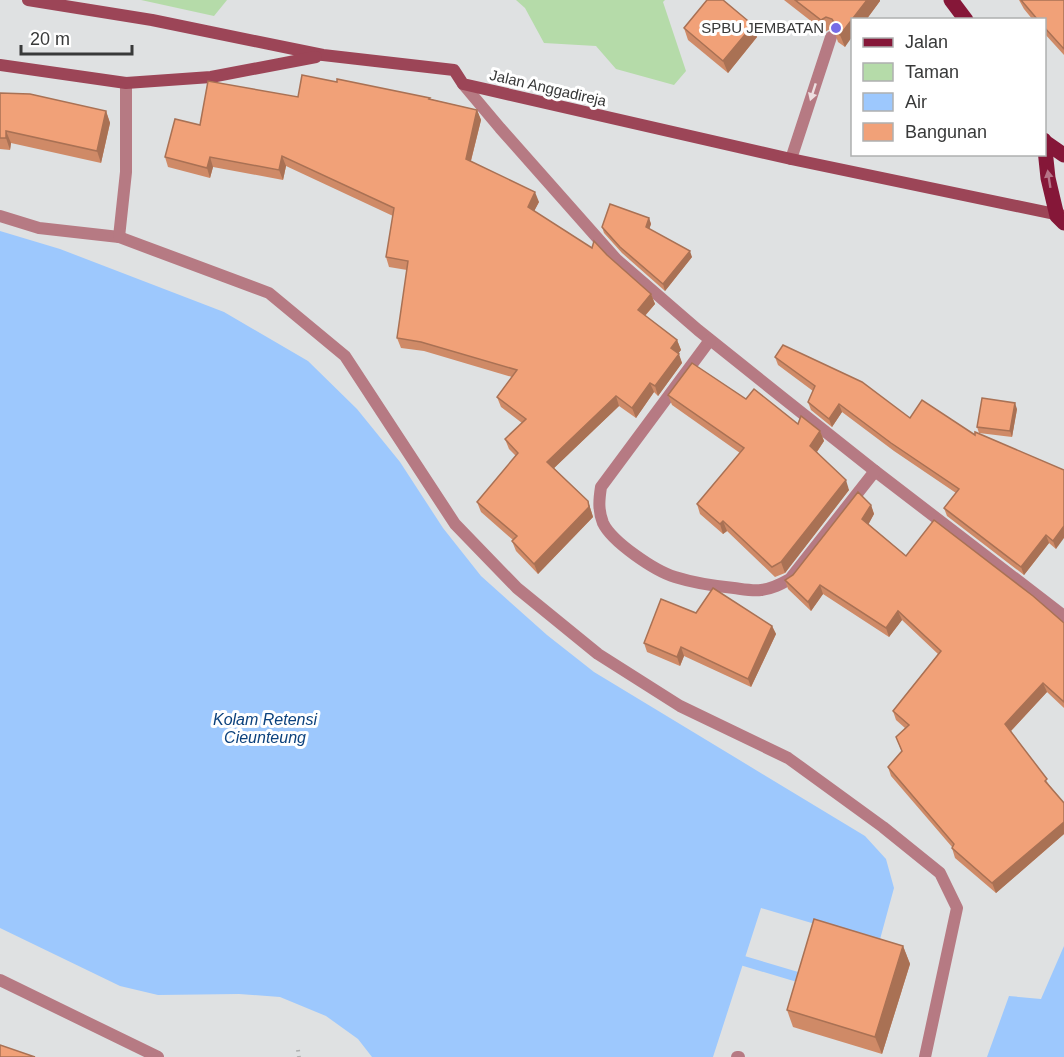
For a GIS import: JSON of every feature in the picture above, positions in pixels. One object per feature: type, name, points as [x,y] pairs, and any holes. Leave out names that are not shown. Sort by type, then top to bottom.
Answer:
[{"type":"main road","name":"Jalan Anggadireja","points":[[27,0],[152,20],[323,55],[454,70],[463,84],[1062,218]]},
{"type":"main road","points":[[951,0],[964,18]]},
{"type":"main road","points":[[0,65],[126,83],[211,77],[323,55]]},
{"type":"main road","points":[[1046,142],[1064,155]]},
{"type":"main road","points":[[1046,153],[1048,178],[1062,218]]},
{"type":"street","points":[[791,159],[831,37]]},
{"type":"street","points":[[119,237],[126,172],[126,83]]},
{"type":"street","points":[[463,84],[616,258],[710,340],[875,471],[1064,616]]},
{"type":"street","points":[[0,216],[39,228],[119,237],[269,293],[345,356],[454,524],[517,588],[598,654],[680,706],[788,758],[883,827],[940,873],[957,908],[926,1057]]},
{"type":"street","points":[[710,340],[601,487],[598,507],[604,525],[630,552],[674,577],[709,585],[759,591],[776,587],[790,579],[875,471]]},
{"type":"street","points":[[0,980],[158,1057]]},
{"type":"path","points":[[298,1050],[299,1057]]},
{"type":"green space","points":[[141,0],[227,0],[214,16]]},
{"type":"green space","points":[[516,0],[665,0],[663,2],[686,71],[674,85],[616,69],[596,46],[544,43],[525,8]]},
{"type":"water","name":"Kolam Retensi Cieunteung","points":[[0,231],[60,249],[224,312],[308,361],[357,409],[400,462],[443,528],[481,576],[547,635],[594,672],[865,836],[886,859],[894,888],[879,943],[761,908],[713,1057],[372,1057],[358,1039],[326,1016],[280,997],[239,994],[158,995],[120,986],[0,928]]},
{"type":"water","points":[[1064,946],[1064,1057],[987,1057],[1009,996],[1041,999]]},
{"type":"building","points":[[707,0],[723,0],[753,25],[723,61],[684,28]]},
{"type":"building","points":[[795,0],[867,0],[840,35],[834,30],[835,24],[832,19],[826,17],[821,20]]},
{"type":"building","points":[[1021,0],[1064,0],[1064,49],[1046,29],[1046,18],[1036,18]]},
{"type":"building","points":[[302,75],[337,82],[337,79],[477,110],[466,159],[535,192],[528,207],[592,248],[594,241],[651,294],[638,310],[677,340],[671,348],[679,354],[655,386],[650,383],[632,408],[616,396],[547,462],[588,501],[589,507],[534,564],[512,541],[517,536],[477,502],[518,453],[505,439],[526,419],[497,397],[517,370],[421,342],[397,338],[408,261],[386,257],[394,208],[282,156],[279,170],[210,157],[207,168],[165,157],[175,119],[200,125],[208,81],[298,97]]},
{"type":"building","points":[[0,93],[30,94],[106,111],[97,151],[6,131],[6,138],[0,138]]},
{"type":"building","points":[[610,204],[649,218],[646,227],[690,251],[663,284],[620,247],[602,227]]},
{"type":"building","points":[[783,345],[862,382],[910,418],[922,400],[975,435],[975,432],[1064,470],[1064,526],[1053,541],[1046,535],[1021,567],[944,508],[959,489],[839,404],[829,419],[808,402],[815,386],[775,357]]},
{"type":"building","points":[[692,363],[746,399],[754,389],[798,424],[801,416],[820,431],[810,446],[846,480],[781,562],[772,567],[723,521],[720,524],[697,504],[744,448],[668,395]]},
{"type":"building","points":[[982,398],[1015,403],[1010,431],[977,427]]},
{"type":"building","points":[[858,492],[871,505],[862,519],[906,556],[934,520],[1033,596],[1064,623],[1064,702],[1043,683],[1005,724],[1047,779],[1045,781],[1064,803],[1064,822],[992,883],[952,848],[954,844],[888,767],[902,751],[896,737],[909,725],[893,711],[941,651],[898,611],[886,628],[820,585],[808,602],[785,580],[793,575]]},
{"type":"building","points":[[713,588],[772,626],[748,679],[681,647],[677,657],[644,643],[661,599],[696,613]]},
{"type":"building","points":[[814,919],[903,946],[875,1037],[787,1010]]},
{"type":"building","points":[[0,1045],[35,1057],[0,1057]]},
{"type":"waterway","points":[[744,961],[801,978]]},
{"type":"place","name":"SPBU JEMBATAN","points":[[836,28]]}]
